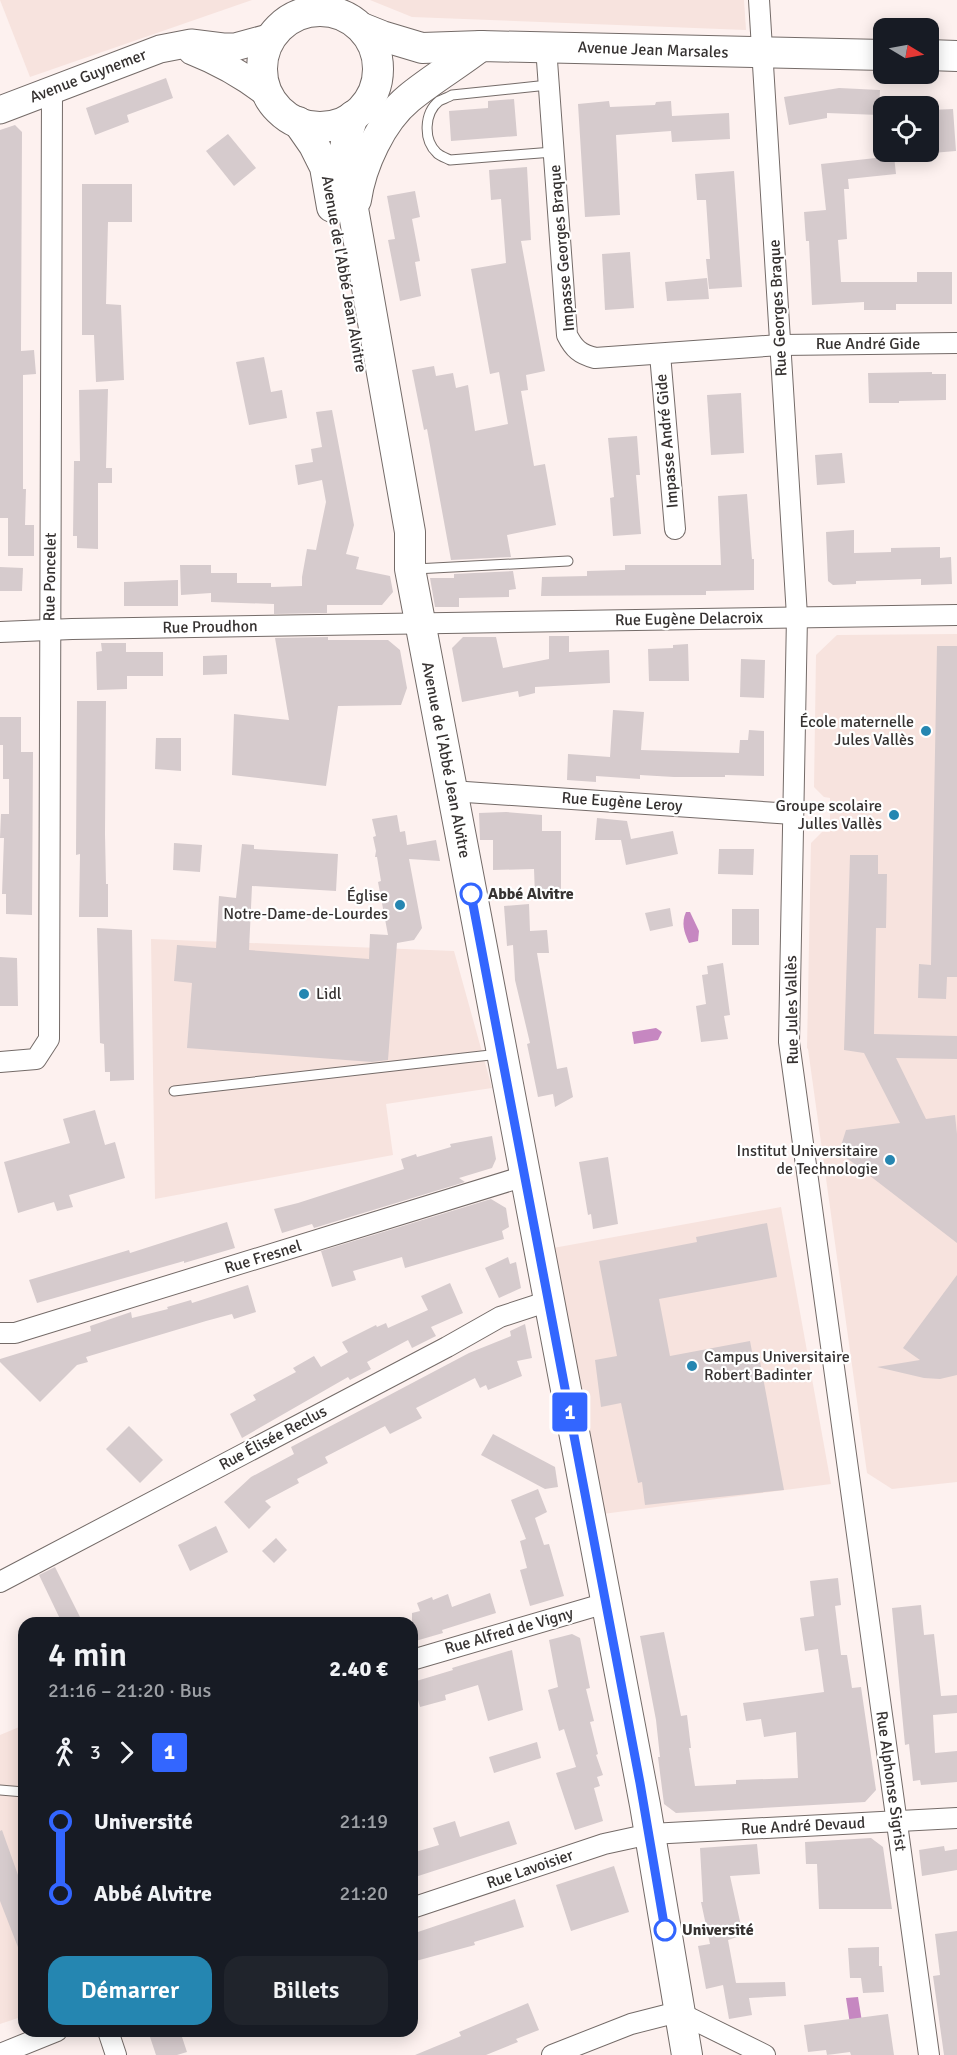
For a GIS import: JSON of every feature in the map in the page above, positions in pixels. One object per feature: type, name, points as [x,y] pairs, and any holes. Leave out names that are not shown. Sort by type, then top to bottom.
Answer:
[{"type":"main road","points":[[320,11],[342,14],[372,42],[377,58],[378,75],[374,91],[366,105],[353,116],[336,124],[317,127],[298,122],[277,106],[269,95],[264,81],[263,66],[266,51],[282,19],[320,11]]},
{"type":"main road","name":"Avenue Jean Marsales","points":[[342,14],[422,48],[481,45],[873,55]]},
{"type":"main road","name":"Avenue Guynemer","points":[[0,110],[160,49],[190,43],[235,47],[282,19]]},
{"type":"main road","points":[[177,45],[219,63],[269,95]]},
{"type":"main road","points":[[353,218],[358,185],[365,163],[383,129],[407,99],[481,45]]},
{"type":"main road","points":[[374,91],[422,48]]},
{"type":"main road","points":[[939,56],[957,56]]},
{"type":"main road","name":"Avenue de l'Abbé Jean Alvitre","points":[[353,116],[344,148],[353,218],[410,532],[410,569],[650,1834],[687,2055]]},
{"type":"main road","name":"Avenue de l'Abbé Jean Alvitre","points":[[298,122],[314,145],[325,167],[392,534],[410,569]]},
{"type":"street","name":"Rue Georges Braque","points":[[759,0],[797,616]]},
{"type":"street","name":"Impasse Georges Braque","points":[[546,47],[567,335],[573,348],[584,355],[595,358],[780,345]]},
{"type":"street","name":"Rue Poncelet","points":[[0,1062],[36,1059],[49,1039],[52,91]]},
{"type":"street","name":"Rue André Gide","points":[[780,345],[957,343]]},
{"type":"street","name":"Impasse André Gide","points":[[660,354],[675,529]]},
{"type":"street","name":"Rue Eugène Delacroix","points":[[420,624],[957,615]]},
{"type":"street","name":"Rue Jules Vallès","points":[[797,616],[789,1042],[854,1508]]},
{"type":"street","name":"Rue Proudhon","points":[[0,632],[420,624]]},
{"type":"street","name":"Rue Eugène Leroy","points":[[452,791],[793,814]]},
{"type":"street","name":"Rue Fresnel","points":[[0,1333],[15,1333],[525,1176]]},
{"type":"street","name":"Rue Élisée Reclus","points":[[0,1582],[500,1317],[549,1301]]},
{"type":"street","name":"Rue Alphonse Sigrist","points":[[854,1508],[929,2055]]},
{"type":"street","name":"Rue Alfred de Vigny","points":[[418,1658],[606,1603]]},
{"type":"street","name":"Rue André Devaud","points":[[650,1834],[957,1818]]},
{"type":"street","name":"Rue Lavoisier","points":[[418,1906],[604,1844],[650,1834]]},
{"type":"street","points":[[552,2055],[631,2024],[678,2012],[765,2055]]},
{"type":"street","points":[[0,2054],[42,2037]]},
{"type":"street","points":[[110,2037],[116,2055]]},
{"type":"lane","points":[[548,85],[452,95],[439,101],[431,112],[427,125],[429,141],[437,153],[450,160],[553,152]]},
{"type":"lane","points":[[410,569],[568,561]]},
{"type":"lane","points":[[174,1091],[502,1054]]},
{"type":"lane","points":[[0,1790],[18,1792]]},
{"type":"shaded area","points":[[0,0],[252,0],[30,77]]},
{"type":"shaded area","points":[[370,0],[744,0],[746,30],[412,17]]},
{"type":"shaded area","name":"Institut Universitaire de Technologie","points":[[957,634],[957,1482],[892,1489],[867,1473],[807,1048],[811,843],[822,832],[830,832],[830,798],[824,797],[814,787],[816,655],[837,635]]},
{"type":"shaded area","points":[[686,912],[690,912],[699,931],[698,941],[689,943],[687,939],[683,924]]},
{"type":"shaded area","points":[[151,939],[454,951],[492,1088],[386,1104],[393,1155],[155,1199]]},
{"type":"shaded area","points":[[656,1028],[662,1032],[658,1040],[634,1044],[632,1032]]},
{"type":"shaded area","name":"Campus Universitaire Robert Badinter","points":[[781,1207],[831,1484],[603,1514],[553,1248]]},
{"type":"shaded area","points":[[18,1728],[18,2018],[0,2024],[0,1735]]},
{"type":"shaded area","points":[[858,1997],[862,2022],[850,2024],[846,1998]]},
{"type":"building","points":[[166,78],[173,98],[127,115],[129,122],[95,135],[86,108]]},
{"type":"building","points":[[839,88],[880,90],[880,96],[873,96],[873,115],[827,113],[827,118],[789,125],[784,97]]},
{"type":"building","points":[[514,99],[517,136],[451,141],[449,111],[488,108],[488,101]]},
{"type":"building","points":[[609,101],[610,107],[655,105],[656,102],[671,101],[672,116],[729,113],[730,139],[672,142],[671,131],[616,135],[620,215],[585,217],[578,104]]},
{"type":"building","points":[[953,109],[956,151],[939,152],[939,110]]},
{"type":"building","points":[[15,125],[22,132],[21,351],[34,350],[36,374],[23,375],[25,525],[34,525],[34,556],[8,556],[8,518],[0,518],[0,130]]},
{"type":"building","points":[[228,134],[256,168],[234,186],[206,151]]},
{"type":"building","points":[[873,158],[873,162],[895,162],[896,174],[848,179],[849,189],[844,189],[847,239],[838,240],[841,282],[917,282],[917,272],[952,272],[952,304],[896,304],[896,310],[864,310],[864,302],[812,305],[809,241],[806,241],[804,212],[826,210],[821,164]]},
{"type":"building","points":[[527,167],[531,240],[521,241],[545,371],[526,375],[528,390],[521,391],[534,466],[545,464],[556,525],[507,535],[511,557],[451,560],[427,429],[424,430],[412,370],[434,366],[436,376],[453,373],[456,388],[468,385],[475,431],[508,424],[499,372],[490,374],[471,269],[506,263],[501,199],[491,200],[489,170]]},
{"type":"building","points":[[734,171],[742,287],[709,289],[706,259],[710,259],[706,200],[697,200],[695,174]]},
{"type":"building","points":[[82,184],[132,184],[132,222],[108,222],[106,304],[121,305],[124,380],[96,382],[94,335],[82,335]]},
{"type":"building","points":[[415,191],[420,217],[412,219],[420,261],[415,262],[421,296],[400,301],[388,240],[395,239],[387,196]]},
{"type":"building","points":[[630,252],[634,308],[605,310],[602,254]]},
{"type":"building","points":[[707,278],[709,299],[667,301],[665,282]]},
{"type":"building","points":[[264,357],[271,392],[282,390],[287,418],[249,425],[236,362]]},
{"type":"building","points":[[932,372],[932,374],[946,374],[946,400],[869,403],[868,373]]},
{"type":"building","points":[[108,389],[106,468],[112,468],[112,483],[98,483],[98,549],[77,548],[77,536],[73,536],[74,461],[80,461],[79,390]]},
{"type":"building","points":[[741,393],[744,453],[711,455],[707,395]]},
{"type":"building","points":[[332,410],[354,525],[346,554],[359,557],[356,569],[390,576],[393,592],[382,605],[327,605],[327,613],[274,614],[274,604],[211,602],[211,593],[181,595],[180,565],[211,565],[211,573],[237,573],[237,583],[271,583],[271,587],[302,586],[307,549],[316,550],[326,502],[322,480],[298,485],[295,465],[313,462],[311,449],[322,447],[316,412]]},
{"type":"building","points":[[637,436],[640,475],[636,475],[641,534],[613,536],[610,498],[614,497],[608,438]]},
{"type":"building","points":[[842,453],[845,483],[817,485],[815,455]]},
{"type":"building","points":[[747,494],[752,559],[754,559],[754,590],[706,591],[706,595],[541,596],[542,577],[587,576],[587,571],[625,570],[625,565],[721,565],[718,496]]},
{"type":"building","points":[[854,530],[854,553],[891,552],[891,548],[940,547],[940,558],[951,557],[952,584],[921,585],[921,579],[856,581],[856,584],[833,585],[828,581],[826,532]]},
{"type":"building","points":[[0,567],[23,568],[22,591],[0,591]]},
{"type":"building","points":[[513,571],[516,589],[509,590],[509,597],[459,598],[459,607],[435,607],[430,578],[454,578],[454,574]]},
{"type":"building","points":[[178,580],[178,606],[124,606],[124,582]]},
{"type":"building","points":[[549,636],[569,636],[569,652],[609,650],[610,683],[535,687],[535,693],[519,697],[518,691],[462,702],[452,648],[463,637],[496,637],[503,668],[549,659]]},
{"type":"building","points":[[328,637],[328,640],[388,640],[400,650],[407,688],[401,705],[338,706],[326,786],[232,775],[234,714],[289,720],[275,638]]},
{"type":"building","points":[[101,643],[126,643],[126,652],[163,652],[163,676],[127,676],[127,689],[97,690],[96,652],[102,651]]},
{"type":"building","points":[[688,644],[689,681],[649,681],[648,649],[673,648],[673,645]]},
{"type":"building","points":[[937,646],[957,646],[957,977],[947,977],[946,999],[918,998],[919,964],[931,965]]},
{"type":"building","points":[[227,655],[227,674],[203,675],[203,656]]},
{"type":"building","points":[[741,659],[765,660],[764,698],[740,697]]},
{"type":"building","points":[[77,701],[106,701],[105,834],[108,917],[79,917],[80,854],[76,855]]},
{"type":"building","points":[[613,710],[644,712],[641,750],[739,753],[740,740],[748,740],[749,730],[764,731],[764,776],[640,775],[640,779],[596,776],[596,782],[567,780],[568,754],[610,757]]},
{"type":"building","points":[[0,717],[21,717],[21,752],[33,752],[32,915],[6,914],[6,894],[2,894],[4,838],[0,838],[1,814],[9,814],[9,779],[3,779]]},
{"type":"building","points":[[156,738],[181,738],[181,771],[155,769]]},
{"type":"building","points":[[506,812],[542,815],[542,831],[561,831],[561,895],[535,896],[534,869],[493,870],[493,840],[480,840],[479,813]]},
{"type":"building","points":[[397,815],[400,832],[405,831],[407,845],[436,840],[440,861],[409,859],[422,928],[414,940],[397,943],[388,1060],[372,1062],[187,1048],[192,983],[174,981],[177,945],[216,948],[219,896],[236,898],[242,844],[254,845],[254,849],[338,854],[336,891],[252,886],[249,950],[369,959],[370,934],[388,935],[378,882],[381,881],[377,857],[375,857],[373,837],[376,836],[372,819]]},
{"type":"building","points":[[597,818],[627,821],[631,839],[673,831],[678,854],[626,865],[621,840],[595,840]]},
{"type":"building","points":[[174,843],[202,845],[200,872],[173,870]]},
{"type":"building","points":[[719,849],[754,849],[753,875],[718,874]]},
{"type":"building","points":[[850,855],[878,855],[878,874],[887,874],[886,928],[876,928],[874,1034],[957,1036],[957,1059],[896,1058],[926,1119],[955,1115],[957,1243],[839,1152],[846,1130],[900,1123],[864,1053],[844,1050]]},
{"type":"building","points":[[529,904],[530,931],[547,930],[549,953],[537,953],[557,1069],[567,1067],[573,1097],[555,1107],[553,1094],[538,1097],[527,1044],[530,1043],[515,980],[513,945],[507,946],[504,906]]},
{"type":"building","points":[[670,908],[673,926],[650,931],[645,913]]},
{"type":"building","points":[[732,909],[759,909],[759,945],[732,945]]},
{"type":"building","points":[[97,928],[132,930],[134,1080],[110,1081],[110,1072],[105,1072],[104,1044],[100,1043]]},
{"type":"building","points":[[0,957],[17,958],[18,1006],[0,1006]]},
{"type":"building","points":[[723,963],[730,1015],[724,1016],[728,1039],[701,1042],[696,1006],[706,1004],[702,975],[708,974],[707,966]]},
{"type":"building","points":[[95,1110],[105,1145],[115,1142],[125,1178],[69,1195],[73,1207],[57,1211],[54,1202],[18,1213],[4,1162],[70,1143],[63,1119]]},
{"type":"building","points":[[492,1136],[496,1159],[492,1168],[459,1178],[465,1182],[314,1228],[312,1224],[282,1233],[274,1209],[404,1169],[401,1159],[451,1147],[450,1144]]},
{"type":"building","points":[[608,1157],[618,1224],[593,1229],[591,1214],[588,1215],[579,1162]]},
{"type":"building","points":[[491,1199],[506,1208],[509,1227],[502,1231],[504,1239],[405,1268],[402,1257],[353,1271],[356,1280],[332,1287],[321,1251]]},
{"type":"building","points":[[227,1222],[235,1248],[37,1303],[29,1280],[129,1250],[130,1253]]},
{"type":"building","points":[[767,1223],[777,1277],[659,1299],[670,1356],[750,1341],[753,1357],[759,1356],[784,1490],[645,1505],[642,1482],[638,1483],[621,1403],[601,1407],[595,1360],[617,1356],[599,1261],[697,1242],[696,1237]]},
{"type":"building","points":[[508,1257],[510,1264],[516,1262],[521,1288],[499,1298],[485,1268]]},
{"type":"building","points":[[957,1275],[957,1375],[940,1379],[924,1378],[877,1367],[920,1360],[903,1348]]},
{"type":"building","points":[[450,1283],[463,1313],[431,1327],[436,1336],[412,1348],[408,1340],[367,1362],[371,1369],[350,1380],[348,1377],[242,1438],[230,1414],[256,1400],[253,1395],[296,1372],[293,1368],[314,1356],[321,1367],[348,1352],[342,1342],[376,1325],[377,1327],[386,1323],[388,1328],[428,1310],[421,1296]]},
{"type":"building","points":[[248,1285],[256,1312],[234,1319],[232,1314],[86,1357],[88,1362],[77,1365],[40,1402],[0,1362],[0,1359],[91,1331],[90,1326],[131,1312],[132,1318],[168,1309],[167,1307],[191,1300],[192,1303]]},
{"type":"building","points":[[525,1324],[532,1358],[517,1361],[522,1376],[488,1390],[486,1385],[480,1388],[475,1378],[416,1408],[422,1418],[390,1434],[385,1426],[325,1457],[328,1463],[297,1479],[299,1483],[265,1501],[271,1507],[249,1529],[224,1502],[251,1477],[294,1454],[291,1447],[469,1353],[511,1336],[510,1331]]},
{"type":"building","points":[[129,1426],[163,1460],[140,1483],[106,1449]]},
{"type":"building","points":[[493,1434],[555,1467],[558,1487],[545,1489],[481,1455]]},
{"type":"building","points":[[538,1489],[547,1512],[535,1518],[544,1545],[549,1544],[564,1596],[530,1606],[520,1570],[527,1568],[520,1541],[526,1539],[511,1500]]},
{"type":"building","points":[[216,1526],[228,1552],[190,1571],[178,1545]]},
{"type":"building","points":[[276,1538],[287,1550],[274,1563],[262,1551]]},
{"type":"building","points":[[55,1567],[80,1617],[59,1617],[39,1575]]},
{"type":"building","points":[[838,1578],[841,1605],[835,1606],[841,1655],[847,1655],[852,1688],[861,1687],[876,1790],[865,1802],[676,1813],[664,1804],[656,1720],[640,1636],[664,1632],[681,1716],[687,1715],[695,1786],[736,1784],[736,1780],[798,1778],[796,1732],[764,1737],[761,1719],[746,1721],[743,1703],[824,1692],[818,1649],[805,1651],[800,1618],[814,1616],[810,1581]]},
{"type":"building","points":[[490,1593],[496,1613],[418,1640],[418,1617],[412,1617],[412,1613],[420,1611],[417,1603],[448,1594],[452,1607]]},
{"type":"building","points":[[921,1605],[924,1635],[934,1634],[941,1696],[957,1695],[957,1713],[933,1715],[935,1753],[957,1751],[957,1782],[921,1785],[920,1780],[913,1781],[909,1744],[905,1745],[892,1608]]},
{"type":"building","points":[[572,1634],[580,1638],[590,1688],[586,1689],[594,1721],[590,1722],[598,1754],[596,1755],[603,1775],[597,1777],[600,1786],[594,1788],[603,1821],[575,1830],[556,1773],[576,1767],[564,1729],[559,1731],[548,1690],[558,1687],[549,1640]]},
{"type":"building","points":[[512,1650],[523,1710],[488,1721],[478,1685],[445,1695],[446,1700],[420,1707],[418,1680],[453,1670],[452,1668]]},
{"type":"building","points":[[537,1742],[541,1758],[494,1773],[489,1757]]},
{"type":"building","points":[[455,1821],[460,1837],[509,1821],[517,1844],[418,1876],[418,1851],[439,1845],[433,1828]]},
{"type":"building","points":[[2,1830],[18,1875],[18,1947],[0,1901],[0,1831]]},
{"type":"building","points":[[871,1838],[883,1847],[892,1909],[819,1909],[817,1864],[806,1864],[805,1842]]},
{"type":"building","points":[[757,1844],[760,1874],[730,1876],[743,1935],[728,1940],[736,1983],[785,1982],[786,1996],[749,1998],[752,2015],[729,2019],[723,1985],[706,1989],[698,1946],[710,1944],[701,1902],[703,1902],[700,1848]]},
{"type":"building","points":[[944,1846],[945,1851],[957,1849],[957,1870],[922,1876],[919,1850]]},
{"type":"building","points":[[614,1866],[629,1912],[571,1931],[556,1885]]},
{"type":"building","points":[[515,1899],[524,1927],[474,1942],[475,1945],[418,1960],[418,1932]]},
{"type":"building","points":[[957,1931],[957,2055],[944,2055],[933,1976],[940,1975],[935,1934]]},
{"type":"building","points":[[879,1947],[879,1966],[882,1966],[884,1992],[863,1993],[861,1978],[850,1978],[848,1948]]},
{"type":"building","points":[[528,2003],[539,2030],[516,2039],[518,2042],[486,2055],[415,2055],[461,2036],[459,2032]]},
{"type":"building","points":[[888,2014],[894,2055],[851,2055],[850,2052],[827,2055],[826,2050],[808,2052],[804,2025]]},
{"type":"building","points":[[150,2037],[182,2037],[187,2052],[177,2055],[156,2055]]},
{"type":"bus line","name":"1","points":[[471,894],[650,1834],[665,1930]]},
{"type":"place","name":"École maternelle Jules Vallès","points":[[926,731]]},
{"type":"place","name":"Groupe scolaire Julles Vallès","points":[[894,815]]},
{"type":"place","name":"Abbé Alvitre","points":[[471,894]]},
{"type":"place","name":"Église Notre-Dame-de-Lourdes","points":[[400,905]]},
{"type":"place","name":"Lidl","points":[[304,994]]},
{"type":"place","name":"Institut Universitaire de Technologie","points":[[890,1160]]},
{"type":"place","name":"Campus Universitaire Robert Badinter","points":[[692,1366]]},
{"type":"place","name":"Université","points":[[665,1930]]}]
